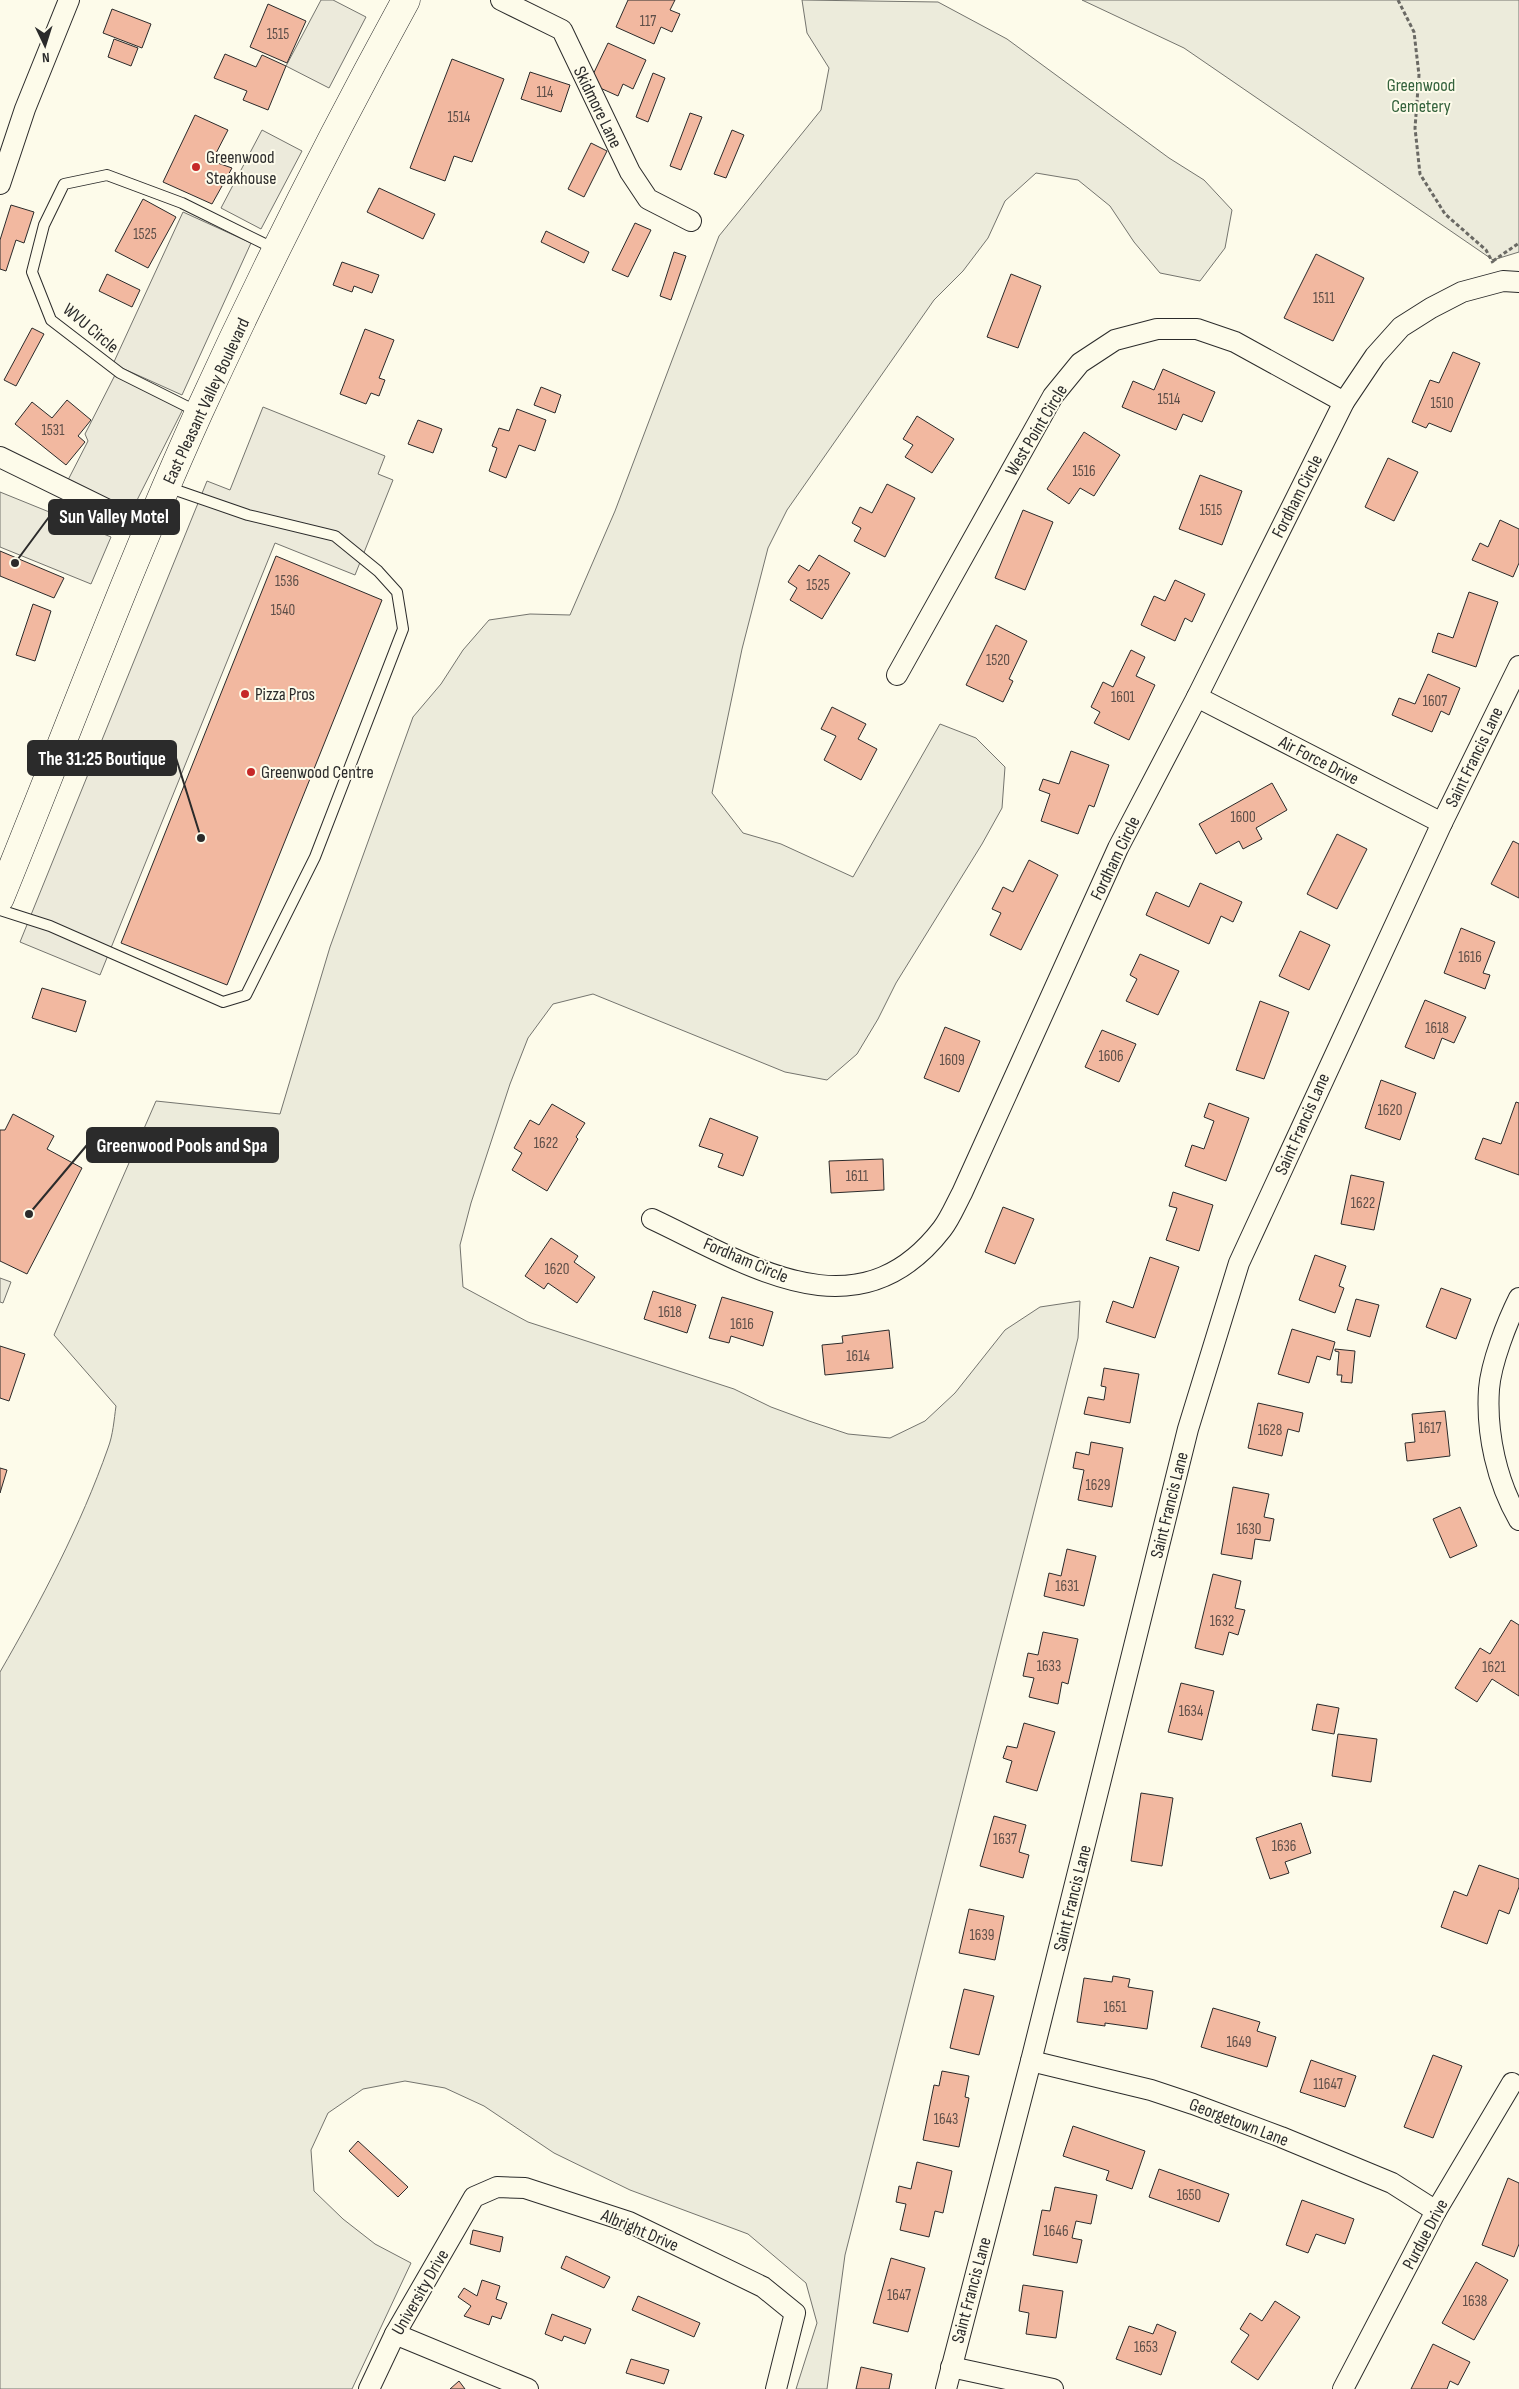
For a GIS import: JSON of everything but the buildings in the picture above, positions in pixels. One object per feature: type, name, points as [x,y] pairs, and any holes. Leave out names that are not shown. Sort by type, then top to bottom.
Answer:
[{"type":"main road","name":"East Pleasant Valley Boulevard","points":[[0,898],[149,530],[199,413],[300,198],[406,0]]},
{"type":"street","points":[[0,184],[25,109],[69,0]]},
{"type":"street","name":"Skidmore Lane","points":[[501,0],[562,30],[630,172],[648,199],[691,221]]},
{"type":"street","name":"Fordham Circle","points":[[652,1219],[775,1276],[805,1284],[842,1287],[877,1280],[914,1260],[943,1228],[962,1193],[1118,848],[1197,697],[1344,402],[1375,356],[1401,328],[1431,308],[1462,292],[1511,281]]},
{"type":"street","name":"West Point Circle","points":[[897,675],[1053,396],[1080,363],[1115,340],[1157,329],[1197,329],[1235,342],[1344,402]]},
{"type":"street","points":[[0,457],[149,530]]},
{"type":"street","name":"Saint Francis Lane","points":[[946,2389],[1031,2061],[1188,1429],[1239,1263],[1442,823],[1519,666]]},
{"type":"street","name":"Air Force Drive","points":[[1197,697],[1442,823]]},
{"type":"street","points":[[1519,1298],[1506,1324],[1489,1388],[1490,1429],[1498,1470],[1519,1520]]},
{"type":"street","name":"Georgetown Lane","points":[[1031,2061],[1151,2090],[1193,2104],[1392,2183],[1436,2211]]},
{"type":"street","name":"Purdue Drive","points":[[1343,2389],[1436,2211],[1512,2083]]},
{"type":"street","name":"Albright Drive","points":[[474,2197],[497,2187],[525,2188],[629,2222],[763,2288],[795,2313],[776,2389]]},
{"type":"street","name":"University Drive","points":[[369,2389],[395,2334],[474,2197]]},
{"type":"street","points":[[395,2334],[528,2389]]},
{"type":"street","points":[[951,2367],[1053,2389]]},
{"type":"lane","name":"WVU Circle","points":[[199,413],[120,373],[51,320],[32,272],[44,225],[64,184],[107,175],[182,203],[276,250]]},
{"type":"lane","points":[[0,910],[50,926],[223,1002],[246,995],[315,857],[403,629],[397,592],[378,571],[335,536],[248,515],[167,487]]},
{"type":"path","points":[[1398,0],[1414,32],[1419,75],[1415,128],[1420,174],[1445,214],[1486,250],[1492,261],[1511,281]]},
{"type":"path","points":[[1492,261],[1519,243]]},
{"type":"green space","points":[[802,0],[938,2],[1007,39],[1169,158],[1204,180],[1232,210],[1225,248],[1200,281],[1160,273],[1134,242],[1110,206],[1078,180],[1036,173],[1005,201],[988,238],[963,271],[934,300],[787,510],[768,548],[742,649],[712,793],[743,833],[781,844],[853,877],[940,724],[976,738],[1005,767],[1002,808],[982,844],[896,983],[878,1019],[857,1054],[827,1080],[785,1072],[593,994],[553,1004],[528,1038],[510,1084],[471,1203],[460,1245],[463,1287],[528,1322],[734,1389],[771,1407],[848,1434],[890,1438],[925,1421],[955,1393],[1005,1330],[1040,1307],[1080,1301],[1078,1338],[845,2255],[827,2389],[796,2389],[817,2323],[806,2283],[748,2234],[630,2190],[554,2153],[484,2106],[445,2088],[405,2081],[363,2089],[328,2113],[311,2150],[314,2191],[343,2219],[375,2244],[411,2263],[352,2389],[0,2389],[0,1672],[45,1590],[86,1506],[110,1443],[116,1406],[54,1335],[156,1101],[280,1114],[330,947],[413,717],[441,684],[463,650],[489,620],[530,614],[570,615],[615,511],[719,236],[821,110],[829,68],[807,33]]},
{"type":"green space","name":"Greenwood Cemetery","points":[[1082,0],[1519,0],[1519,252],[1493,260],[1184,48]]},
{"type":"shaded area","points":[[321,0],[333,0],[366,17],[329,88],[286,66]]},
{"type":"shaded area","points":[[262,130],[302,151],[261,229],[221,208]]},
{"type":"shaded area","points":[[183,212],[251,243],[182,395],[113,364]]},
{"type":"shaded area","points":[[115,375],[183,409],[131,512],[68,480],[88,441],[85,434]]},
{"type":"shaded area","points":[[263,407],[385,456],[378,474],[393,480],[355,575],[275,543],[100,975],[20,942],[207,481],[230,490]]},
{"type":"shaded area","points":[[0,492],[111,537],[91,584],[0,547]]},
{"type":"shaded area","points":[[0,1278],[11,1282],[3,1303],[0,1302]]},
{"type":"place","name":"Greenwood Steakhouse","points":[[196,167]]},
{"type":"place","name":"Sun Valley Motel","points":[[15,563]]},
{"type":"place","name":"Pizza Pros","points":[[245,694]]},
{"type":"place","name":"Greenwood Centre","points":[[251,772]]},
{"type":"place","name":"The 31:25 Boutique","points":[[201,838]]},
{"type":"place","name":"Greenwood Pools and Spa","points":[[29,1214]]}]
